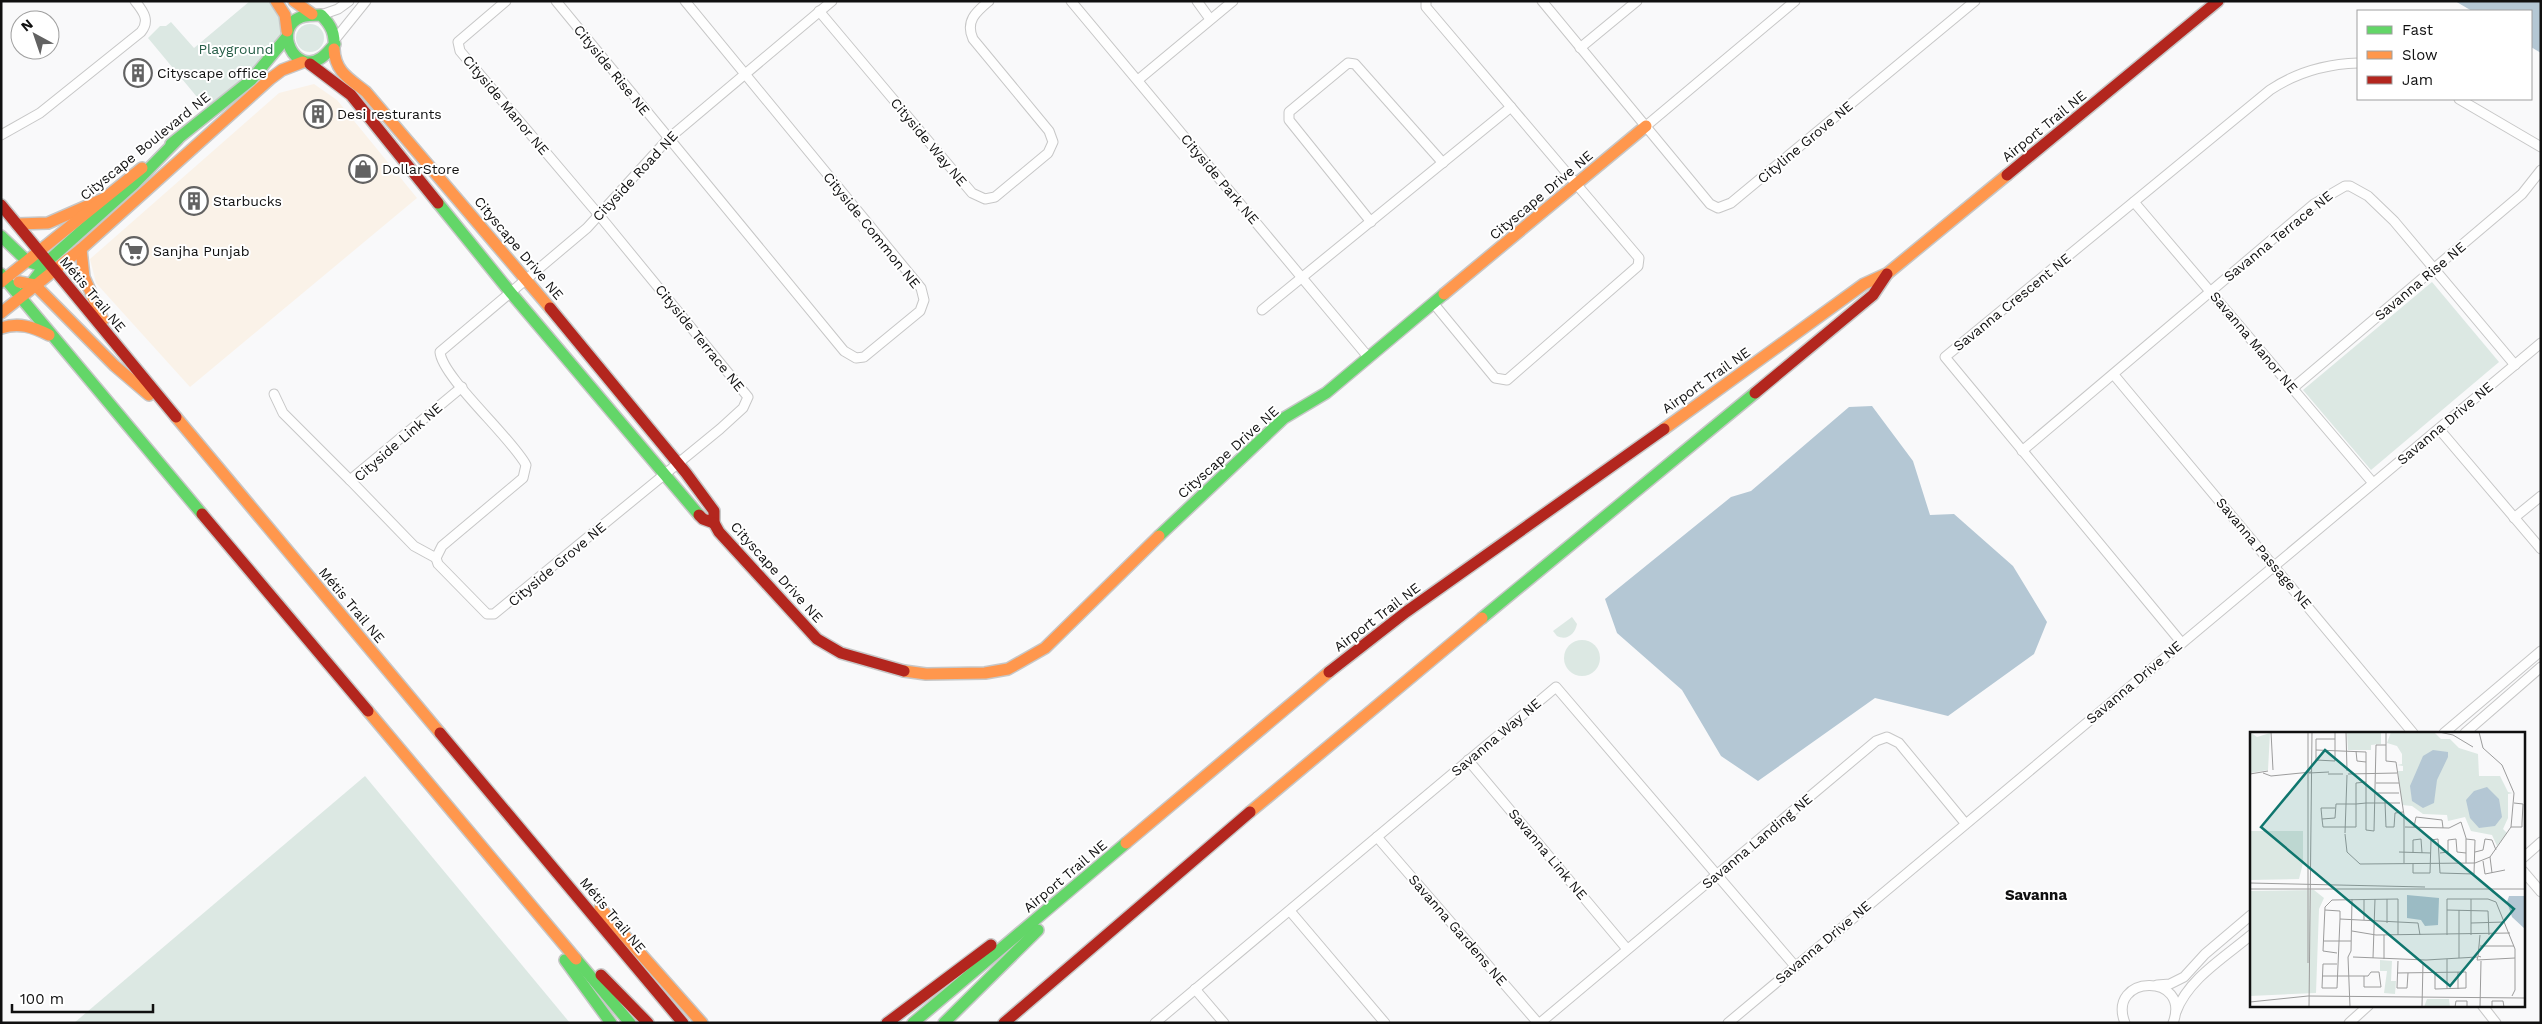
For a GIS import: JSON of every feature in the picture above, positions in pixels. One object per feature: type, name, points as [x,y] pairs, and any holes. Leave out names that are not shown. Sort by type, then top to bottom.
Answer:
[{"type":"main road","points":[[276,1],[285,15],[286,35],[291,52],[306,63]]},
{"type":"main road","points":[[15,282],[41,265],[81,249],[282,70],[325,57],[336,40],[330,24],[294,1]]},
{"type":"main road","name":"Airport Trail NE","points":[[913,1023],[1325,675],[1406,612],[1761,360],[1864,284],[1888,273],[2218,1]]},
{"type":"main road","points":[[286,35],[296,18],[316,14]]},
{"type":"main road","name":"Cityscape Boulevard NE","points":[[38,251],[251,80],[286,35]]},
{"type":"main road","name":"Cityscape Drive NE","points":[[336,40],[335,56],[338,67],[366,92],[527,280],[678,464],[714,511],[714,523],[719,532],[806,628],[817,639],[841,653],[902,671],[926,674],[985,673],[1008,669],[1045,648],[1096,596],[1284,418],[1326,393],[1646,126]]},
{"type":"main road","name":"Cityscape Drive NE","points":[[306,63],[342,86],[351,95],[511,293],[703,518],[714,523]]},
{"type":"main road","points":[[2,296],[15,282],[41,265],[142,178],[178,139]]},
{"type":"main road","points":[[17,224],[48,223],[104,199]]},
{"type":"main road","name":"Métis Trail NE","points":[[1,205],[38,251],[41,265],[115,343],[683,1023]]},
{"type":"main road","points":[[1,236],[41,265]]},
{"type":"main road","points":[[81,249],[82,268],[86,282],[115,343]]},
{"type":"main road","name":"Airport Trail NE","points":[[1004,1023],[1390,694],[1873,295],[1888,273]]},
{"type":"main road","points":[[15,282],[21,297],[55,338],[630,1023]]},
{"type":"main road","points":[[15,282],[21,297]]},
{"type":"main road","points":[[15,282],[114,366],[168,408]]},
{"type":"main road","points":[[1,312],[21,297]]},
{"type":"main road","points":[[1,328],[18,324],[31,325],[55,338]]},
{"type":"main road","points":[[433,724],[550,851],[702,1023]]},
{"type":"main road","points":[[487,852],[611,1023]]},
{"type":"main road","points":[[887,1023],[1115,854]]},
{"type":"main road","points":[[944,1023],[1115,854]]},
{"type":"main road","points":[[541,916],[648,1023]]},
{"type":"street","points":[[1,135],[52,103],[140,32],[146,23],[143,11],[135,1]]},
{"type":"street","points":[[316,14],[338,9],[349,1]]},
{"type":"street","points":[[336,40],[366,1]]},
{"type":"street","name":"Cityside Manor NE","points":[[506,1],[458,42],[460,51],[599,215]]},
{"type":"street","name":"Cityside Rise NE","points":[[556,1],[668,139]]},
{"type":"street","points":[[685,1],[743,74]]},
{"type":"street","name":"Cityside Road NE","points":[[462,387],[444,365],[440,352],[587,228],[668,139],[832,1]]},
{"type":"street","name":"Cityside Way NE","points":[[819,11],[972,193],[985,200],[996,197],[1048,154],[1052,142],[1049,130],[973,39],[969,26],[971,20],[989,1]]},
{"type":"street","name":"Cityside Park NE","points":[[1071,1],[1369,358]]},
{"type":"street","points":[[1197,1],[1210,19]]},
{"type":"street","points":[[1138,80],[1233,1]]},
{"type":"street","points":[[1426,1],[1426,7],[1639,258],[1638,266],[1507,380],[1495,378],[1434,304]]},
{"type":"street","name":"Cityline Grove NE","points":[[1542,1],[1714,207],[1726,206],[1975,1]]},
{"type":"street","points":[[1580,48],[1637,1]]},
{"type":"street","name":"Cityscape Drive NE","points":[[1646,126],[1795,1]]},
{"type":"street","points":[[1371,222],[1289,120],[1289,112],[1348,63],[1356,64],[1443,162]]},
{"type":"street","name":"Savanna Crescent NE","points":[[2181,642],[1945,358],[2258,99],[2283,82],[2324,67],[2357,63]]},
{"type":"street","name":"Cityside Common NE","points":[[668,139],[849,356],[856,358],[869,354],[920,311],[924,300],[921,288],[743,74]]},
{"type":"street","points":[[2461,100],[2541,147]]},
{"type":"street","points":[[1262,310],[1511,107]]},
{"type":"street","name":"Savanna Rise NE","points":[[2293,388],[2522,194],[2541,170]]},
{"type":"street","name":"Savanna Terrace NE","points":[[2022,451],[2314,204],[2326,195],[2344,186],[2350,186],[2376,203],[2515,364]]},
{"type":"street","name":"Savanna Manor NE","points":[[2134,202],[2212,291],[2373,483]]},
{"type":"street","name":"Cityside Terrace NE","points":[[599,215],[748,397],[743,408],[666,474]]},
{"type":"street","name":"Savanna Drive NE","points":[[1728,1023],[2181,642],[2541,343]]},
{"type":"street","name":"Savanna Passage NE","points":[[2114,375],[2412,732]]},
{"type":"street","points":[[436,558],[442,546],[523,478],[527,470],[524,461],[462,387]]},
{"type":"street","name":"Cityside Link NE","points":[[436,558],[414,546],[350,480],[462,387]]},
{"type":"street","points":[[274,394],[283,413],[350,480]]},
{"type":"street","points":[[2439,429],[2541,549]]},
{"type":"street","name":"Cityside Grove NE","points":[[436,558],[438,564],[486,614],[494,614],[666,474]]},
{"type":"street","points":[[2514,518],[2541,496]]},
{"type":"street","points":[[2445,732],[2541,651]]},
{"type":"street","points":[[2466,732],[2541,667]]},
{"type":"street","name":"Savanna Way NE","points":[[1155,1023],[1556,687],[1794,966]]},
{"type":"street","name":"Savanna Landing NE","points":[[1539,1023],[1876,741],[1887,737],[1899,743],[1965,823]]},
{"type":"street","name":"Savanna Link NE","points":[[1468,760],[1627,949]]},
{"type":"street","name":"Savanna Gardens NE","points":[[1377,837],[1539,1023]]},
{"type":"street","points":[[2524,857],[2541,842]]},
{"type":"street","points":[[2524,872],[2541,892]]},
{"type":"street","points":[[1290,911],[1385,1023]]},
{"type":"street","points":[[2116,1023],[2131,991],[2138,986],[2170,984],[2184,977],[2205,954],[2250,916]]},
{"type":"street","points":[[2173,1023],[2181,999],[2190,988],[2250,936]]},
{"type":"street","points":[[2157,985],[2169,992],[2173,998],[2176,1012]]},
{"type":"street","points":[[1195,989],[1224,1023]]},
{"type":"street","points":[[2349,1023],[2368,1006]]},
{"type":"street","points":[[2483,1006],[2496,1023]]},
{"type":"street","points":[[2122,1007],[2125,1023]]},
{"type":"shaded area","points":[[314,84],[337,100],[417,198],[190,387],[96,283],[90,259],[279,93]]},
{"type":"green space","name":"Playground","points":[[250,1],[272,2],[282,23],[279,40],[262,61],[208,106],[202,103],[148,38],[160,26],[166,26],[171,22],[194,48]]},
{"type":"green space","points":[[310,24],[320,28],[324,38],[320,48],[310,52],[300,48],[296,38],[300,28]]},
{"type":"green space","points":[[2432,282],[2499,362],[2371,470],[2303,390]]},
{"type":"green space","points":[[1572,617],[1577,624],[1572,634],[1564,638],[1557,636],[1553,631]]},
{"type":"green space","points":[[1582,640],[1589,641],[1595,645],[1599,651],[1599,665],[1595,671],[1589,675],[1582,676],[1575,675],[1569,671],[1565,665],[1564,658],[1565,651],[1569,645],[1575,641]]},
{"type":"green space","points":[[365,776],[570,1023],[74,1023]]},
{"type":"water","points":[[2455,1],[2541,1],[2541,53],[2532,48],[2532,10],[2470,10]]},
{"type":"water","points":[[1872,406],[1913,461],[1930,515],[1954,514],[2013,566],[2047,622],[2034,654],[1948,716],[1875,698],[1758,781],[1721,756],[1682,690],[1617,633],[1605,599],[1731,497],[1751,491],[1849,407]]},
{"type":"traffic: fast","points":[[334,49],[334,44],[334,39],[332,30],[321,15],[301,17],[292,23],[288,31],[290,48],[303,61],[311,62],[321,58],[327,53],[333,46],[335,44]]},
{"type":"traffic: fast","points":[[171,144],[251,80],[286,38]]},
{"type":"traffic: fast","points":[[21,297],[49,260],[134,184],[178,139]]},
{"type":"traffic: fast","points":[[438,203],[511,293],[699,515]]},
{"type":"traffic: fast","points":[[1,236],[27,261],[50,269]]},
{"type":"traffic: fast","points":[[1,274],[202,514]]},
{"type":"traffic: fast","points":[[1159,536],[1284,418],[1326,393],[1444,294]]},
{"type":"traffic: fast","points":[[1482,618],[1755,393]]},
{"type":"traffic: fast","points":[[913,1023],[1126,843]]},
{"type":"traffic: fast","points":[[944,1023],[1038,930]]},
{"type":"traffic: fast","points":[[576,959],[630,1023]]},
{"type":"traffic: fast","points":[[565,960],[611,1023]]},
{"type":"traffic: slow","points":[[276,1],[285,15],[287,31]]},
{"type":"traffic: slow","points":[[294,1],[312,14]]},
{"type":"traffic: slow","points":[[334,49],[337,64],[344,74],[366,92],[550,308]]},
{"type":"traffic: slow","points":[[1,313],[81,249],[270,79],[282,70],[303,62]]},
{"type":"traffic: slow","points":[[1444,294],[1646,126]]},
{"type":"traffic: slow","points":[[1,282],[142,168]]},
{"type":"traffic: slow","points":[[1664,429],[1864,284],[1888,273],[2007,175]]},
{"type":"traffic: slow","points":[[17,224],[48,223],[103,199]]},
{"type":"traffic: slow","points":[[81,249],[84,277],[103,320]]},
{"type":"traffic: slow","points":[[19,282],[35,285],[115,366],[149,395]]},
{"type":"traffic: slow","points":[[1,328],[20,325],[49,335]]},
{"type":"traffic: slow","points":[[176,417],[440,733]]},
{"type":"traffic: slow","points":[[904,671],[926,674],[985,673],[1008,669],[1045,648],[1159,536]]},
{"type":"traffic: slow","points":[[1250,812],[1482,618]]},
{"type":"traffic: slow","points":[[1126,843],[1329,672]]},
{"type":"traffic: slow","points":[[368,711],[576,959]]},
{"type":"traffic: slow","points":[[600,908],[702,1023]]},
{"type":"traffic: jam","points":[[2007,175],[2218,1]]},
{"type":"traffic: jam","points":[[310,64],[351,95],[438,203]]},
{"type":"traffic: jam","points":[[1,205],[176,417]]},
{"type":"traffic: jam","points":[[1755,393],[1873,295],[1887,274]]},
{"type":"traffic: jam","points":[[550,308],[686,473],[714,511],[714,523],[703,519],[699,515]]},
{"type":"traffic: jam","points":[[1329,672],[1406,612],[1664,429]]},
{"type":"traffic: jam","points":[[202,514],[368,711]]},
{"type":"traffic: jam","points":[[714,523],[719,532],[817,639],[841,653],[904,671]]},
{"type":"traffic: jam","points":[[440,733],[683,1023]]},
{"type":"traffic: jam","points":[[1004,1023],[1250,812]]},
{"type":"traffic: jam","points":[[887,1023],[991,945]]},
{"type":"traffic: jam","points":[[601,975],[648,1023]]},
{"type":"place","name":"Cityscape office","points":[[138,73]]},
{"type":"place","name":"Desi resturants","points":[[318,114]]},
{"type":"place","name":"DollarStore","points":[[363,169]]},
{"type":"place","name":"Starbucks","points":[[194,201]]},
{"type":"place","name":"Sanjha Punjab","points":[[134,251]]},
{"type":"district","name":"Savanna","points":[[2036,895]]}]
